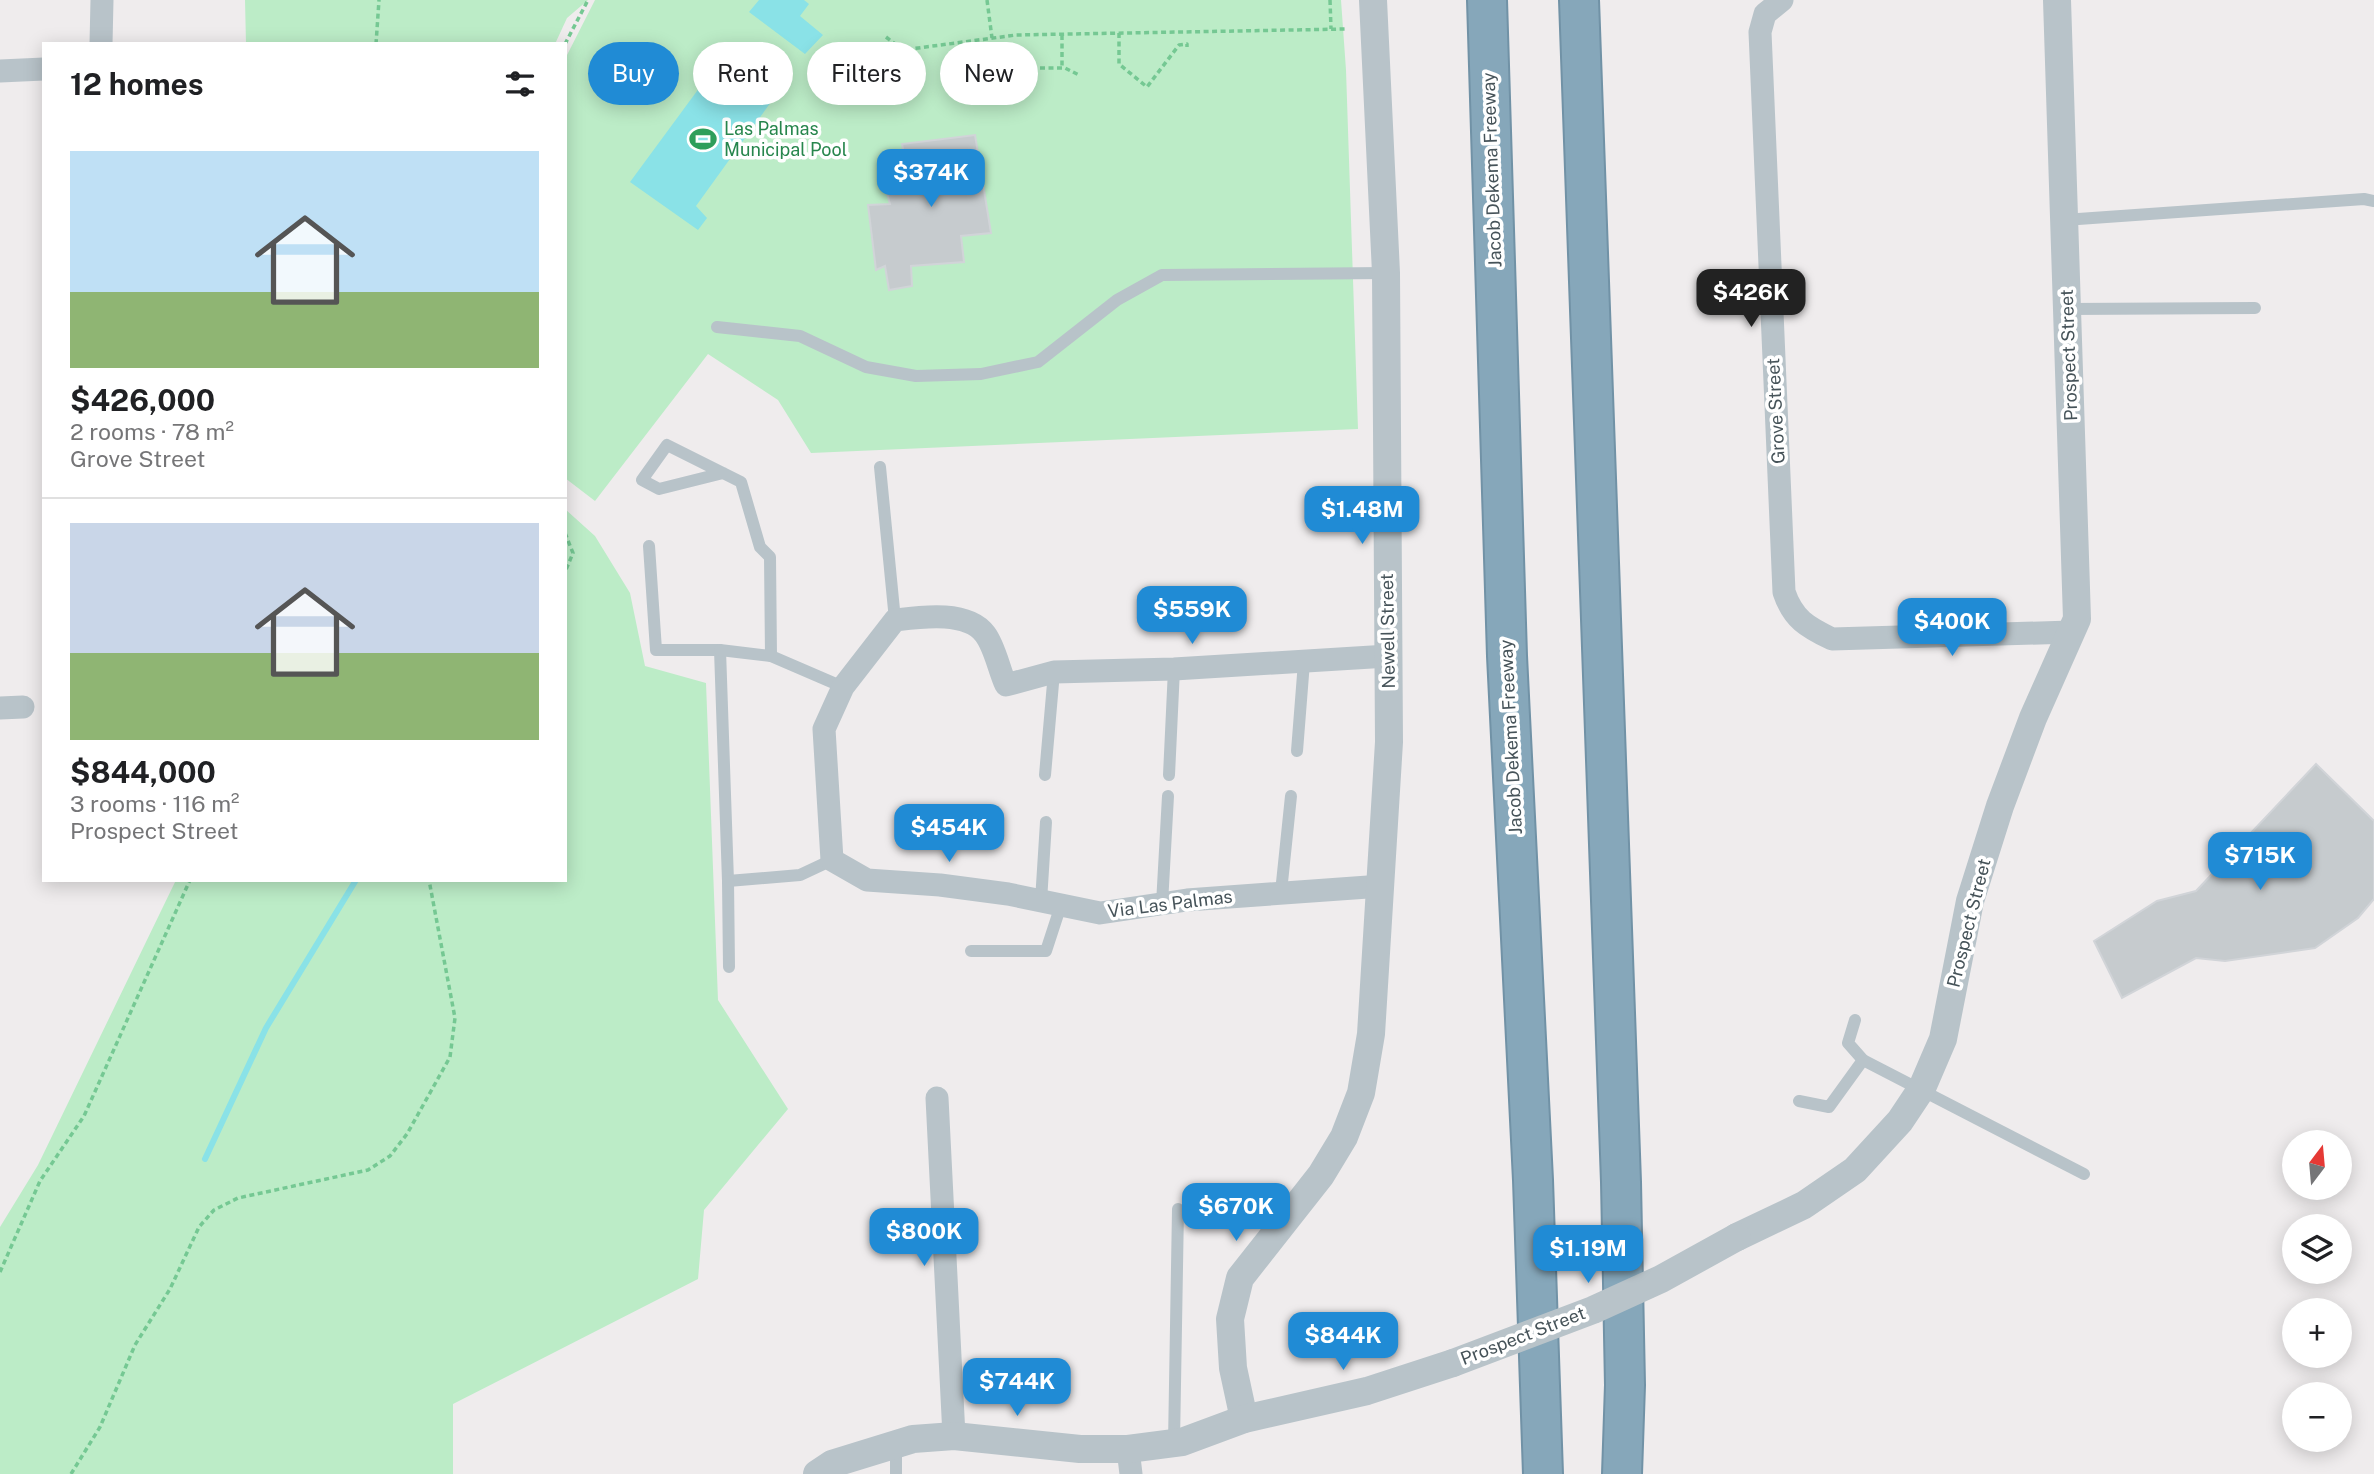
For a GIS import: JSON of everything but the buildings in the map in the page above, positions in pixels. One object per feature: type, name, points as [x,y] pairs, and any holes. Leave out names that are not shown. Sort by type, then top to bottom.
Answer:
[{"type":"highway","name":"Jacob Dekema Freeway","points":[[1487,0],[1507,656],[1533,1180],[1543,1474]]},
{"type":"highway","points":[[1579,0],[1620,1155],[1625,1385],[1622,1474]]},
{"type":"highway","points":[[1625,1385],[1635,1474]]},
{"type":"street","points":[[101,42],[102,0]]},
{"type":"street","name":"Newell Street","points":[[1244,1419],[1233,1368],[1230,1319],[1240,1278],[1321,1175],[1344,1138],[1361,1093],[1371,1034],[1389,743],[1386,273],[1374,0]]},
{"type":"street","name":"Grove Street","points":[[1782,0],[1765,14],[1759,32],[1784,592],[1791,610],[1803,625],[1832,639],[2071,632]]},
{"type":"street","name":"Prospect Street","points":[[1244,1419],[1367,1391],[1453,1363],[1593,1310],[1661,1279],[1737,1237],[1804,1205],[1855,1170],[1900,1121],[1920,1091],[1942,1039],[1970,901],[2000,806],[2033,718],[2077,619],[2057,0]]},
{"type":"street","points":[[0,71],[42,69]]},
{"type":"street","points":[[832,860],[824,729],[843,687],[895,620],[937,615],[971,624],[985,634],[1006,685],[1054,672],[1174,669],[1388,656]]},
{"type":"street","name":"Via Las Palmas","points":[[832,860],[867,880],[940,885],[1100,914],[1162,904],[1281,892],[1382,886]]},
{"type":"street","points":[[937,1098],[954,1436]]},
{"type":"street","points":[[817,1474],[832,1464],[913,1439],[954,1436],[1080,1450],[1129,1462],[1244,1419]]},
{"type":"lane","points":[[2064,220],[2364,199],[2374,201]]},
{"type":"lane","points":[[717,327],[800,336],[866,367],[916,376],[981,374],[1038,362],[1117,300],[1162,275],[1386,273]]},
{"type":"lane","points":[[2067,309],[2255,308]]},
{"type":"lane","points":[[723,473],[659,489],[642,480],[667,445],[723,473],[741,482],[760,547],[770,557],[771,656]]},
{"type":"lane","points":[[880,467],[895,620]]},
{"type":"lane","points":[[649,546],[656,650],[720,650],[771,656],[843,687]]},
{"type":"lane","points":[[720,650],[729,967]]},
{"type":"lane","points":[[1297,751],[1304,662]]},
{"type":"lane","points":[[1169,775],[1174,669]]},
{"type":"lane","points":[[1045,775],[1054,672]]},
{"type":"lane","points":[[1162,904],[1168,796]]},
{"type":"lane","points":[[1281,892],[1291,796]]},
{"type":"lane","points":[[971,951],[1046,951],[1051,903],[1046,822]]},
{"type":"lane","points":[[728,881],[800,875],[832,860]]},
{"type":"lane","points":[[1855,1020],[1848,1043],[1863,1060],[2084,1174]]},
{"type":"lane","points":[[1799,1101],[1829,1107],[1863,1060]]},
{"type":"lane","points":[[1174,1443],[1178,1209]]},
{"type":"lane","points":[[896,1444],[896,1474]]},
{"type":"path","points":[[376,42],[379,0]]},
{"type":"path","points":[[566,42],[588,0]]},
{"type":"path","points":[[987,0],[992,38]]},
{"type":"path","points":[[1331,0],[1331,29]]},
{"type":"path","points":[[886,37],[902,50],[992,38],[1062,34],[1346,29]]},
{"type":"path","points":[[1119,33],[1119,64],[1147,86],[1179,45],[1187,44],[1187,47]]},
{"type":"path","points":[[1062,34],[1062,68]]},
{"type":"path","points":[[1040,68],[1062,68],[1079,75]]},
{"type":"path","points":[[567,538],[573,552],[567,567]]},
{"type":"path","points":[[0,1272],[40,1181],[84,1116],[189,882]]},
{"type":"path","points":[[71,1474],[100,1427],[135,1345],[170,1289],[199,1227],[214,1210],[238,1198],[368,1170],[390,1156],[407,1134],[450,1057],[455,1018],[429,882]]},
{"type":"green space","points":[[245,0],[588,0],[567,18],[556,42],[246,42]]},
{"type":"green space","points":[[595,0],[1341,0],[1346,70],[1358,429],[811,453],[778,400],[708,354],[595,501],[567,480],[567,55]]},
{"type":"green space","points":[[567,511],[595,536],[630,593],[645,666],[706,683],[718,1000],[788,1109],[704,1210],[698,1279],[453,1404],[453,1474],[0,1474],[0,1227],[38,1165],[175,882],[567,882]]},
{"type":"water","points":[[759,0],[804,0],[809,4],[800,16],[823,35],[816,42],[807,42],[805,54],[793,45],[793,42],[789,42],[749,12]]},
{"type":"water","name":"Las Palmas Municipal Pool","points":[[693,96],[693,105],[769,105],[696,206],[707,218],[698,230],[630,182]]},
{"type":"waterway","points":[[205,1159],[266,1028],[355,882]]},
{"type":"place","name":"Las Palmas Municipal Pool","points":[[703,139]]}]
